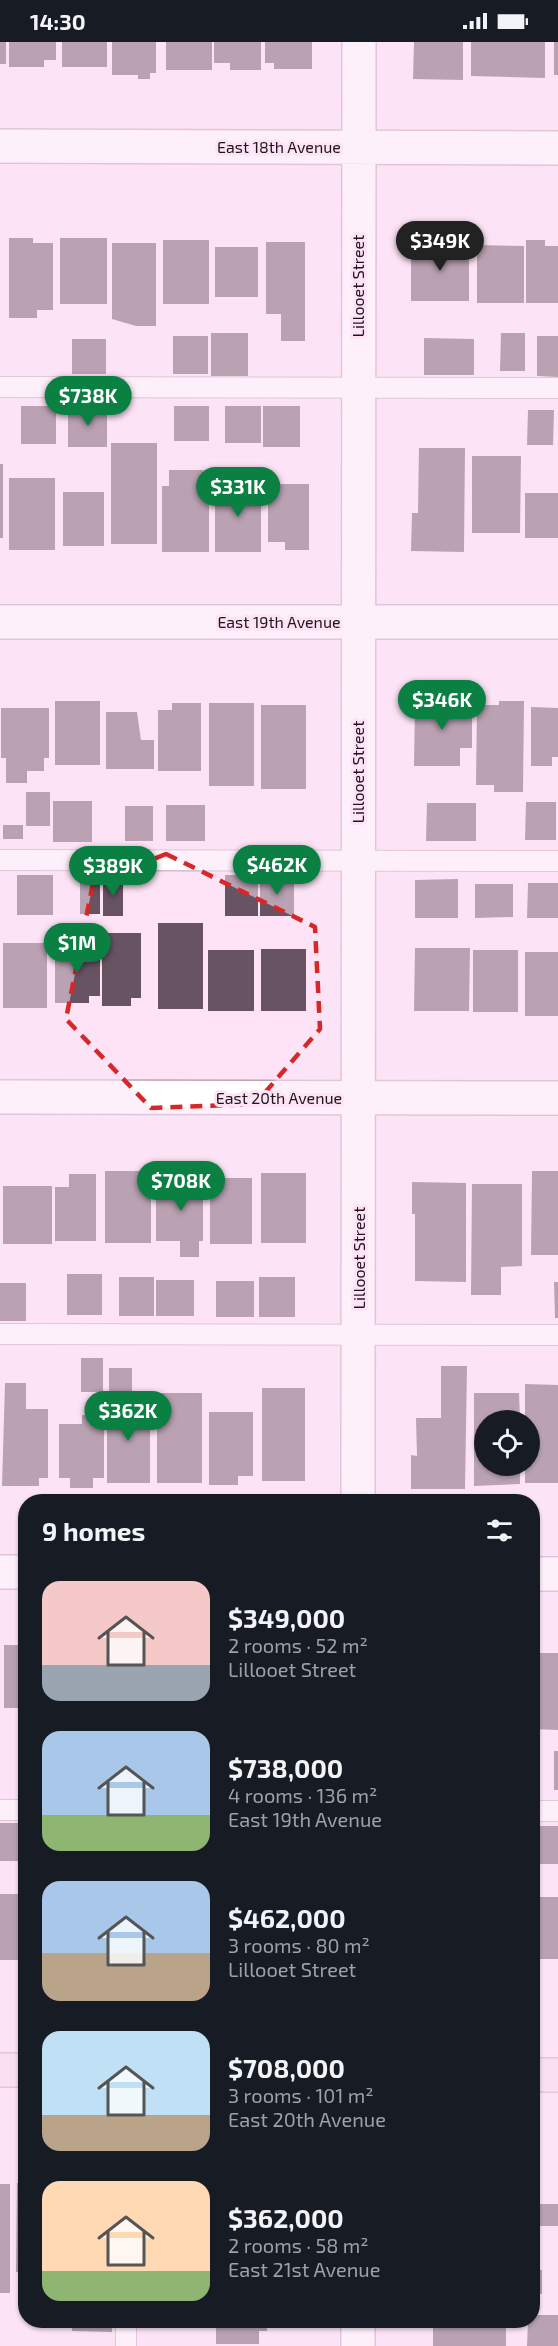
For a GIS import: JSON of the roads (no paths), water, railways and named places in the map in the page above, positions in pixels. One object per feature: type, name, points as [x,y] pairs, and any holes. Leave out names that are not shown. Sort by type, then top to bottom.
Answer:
[{"type":"street","name":"Lillooet Street","points":[[358,1494],[359,42]]},
{"type":"street","name":"East 18th Avenue","points":[[0,146],[558,148]]},
{"type":"street","name":"East 19th Avenue","points":[[0,622],[558,622]]},
{"type":"street","name":"East 20th Avenue","points":[[0,1097],[558,1098]]},
{"type":"street","points":[[0,1572],[18,1572]]},
{"type":"street","points":[[540,1574],[558,1574]]},
{"type":"street","points":[[0,2070],[18,2070]]},
{"type":"street","points":[[540,2074],[558,2075]]},
{"type":"street","points":[[358,2328],[358,2346]]},
{"type":"lane","points":[[0,387],[558,388]]},
{"type":"lane","points":[[0,860],[558,861]]},
{"type":"lane","points":[[0,1334],[558,1335]]},
{"type":"lane","points":[[0,1810],[18,1810]]},
{"type":"lane","points":[[540,1811],[558,1811]]},
{"type":"lane","points":[[126,2328],[126,2346]]}]
